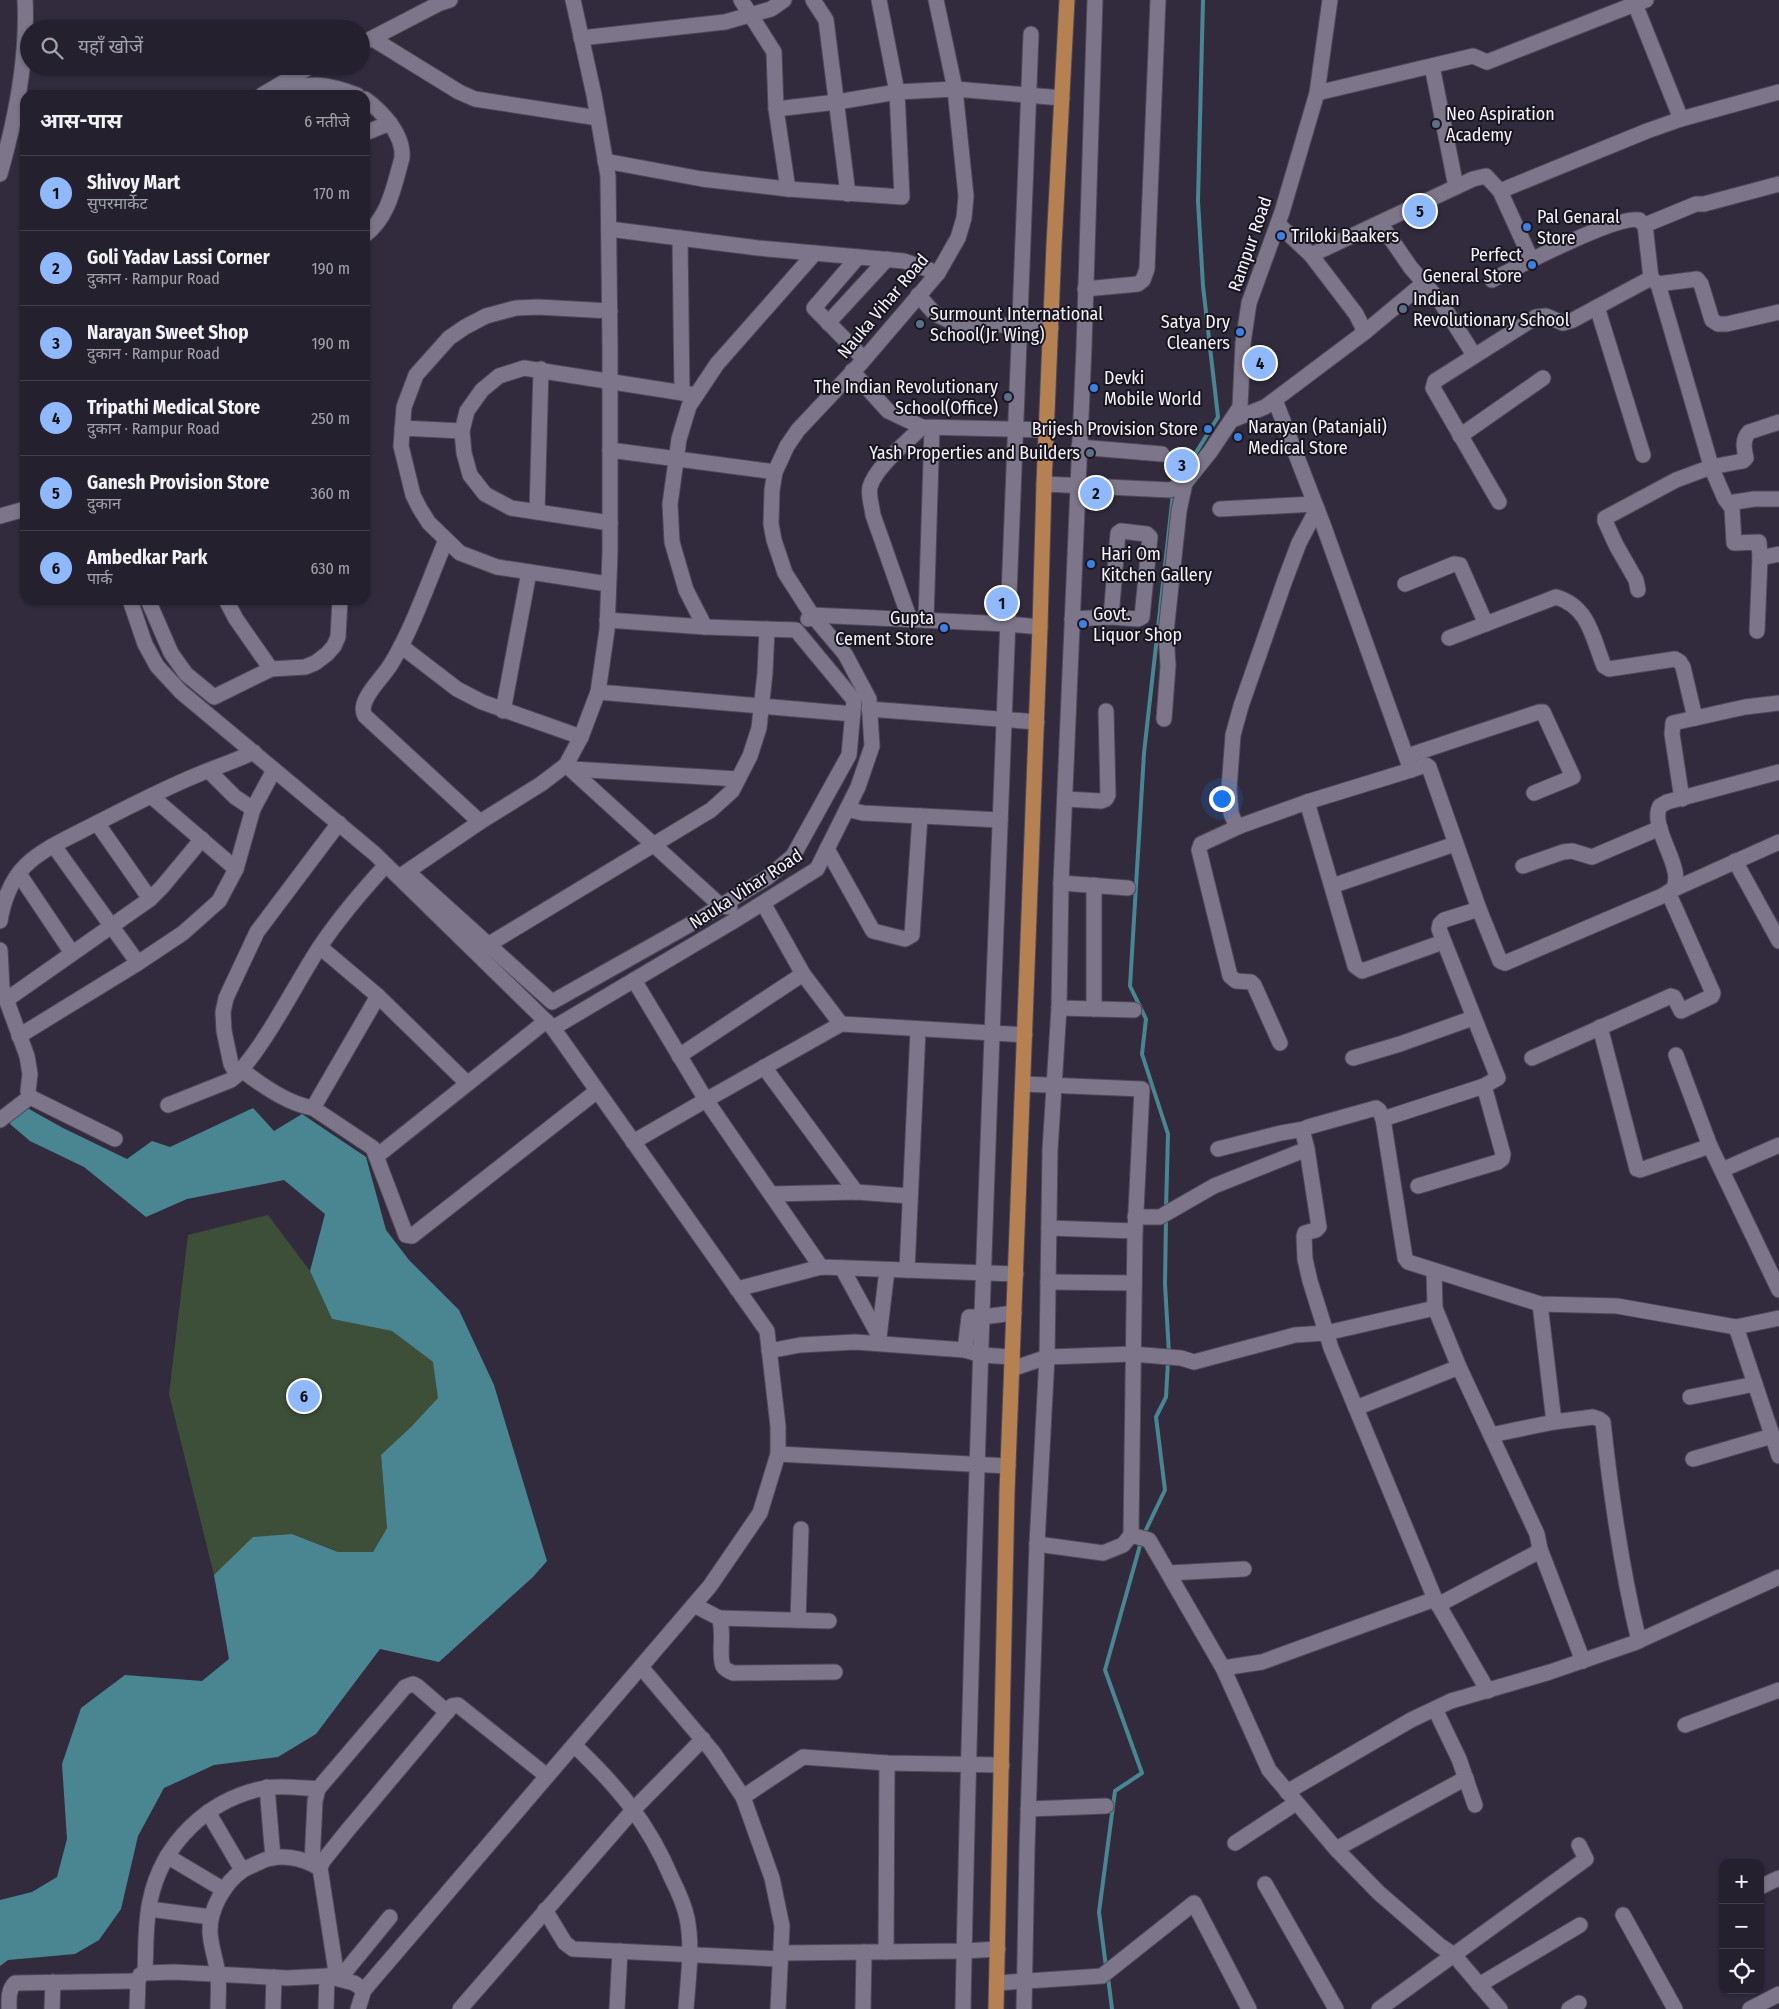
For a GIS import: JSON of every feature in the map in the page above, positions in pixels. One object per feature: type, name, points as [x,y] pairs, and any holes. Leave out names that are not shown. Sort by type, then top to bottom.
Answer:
[{"type":"main road","points":[[996,2009],[1008,1466],[1037,722],[1044,484],[1067,0]]},
{"type":"street","points":[[25,0],[26,20]]},
{"type":"street","points":[[370,40],[438,4],[450,0]]},
{"type":"street","points":[[569,767],[598,692],[607,620],[610,523],[608,176],[598,118],[573,0]]},
{"type":"street","points":[[740,0],[774,52],[776,109],[788,189]]},
{"type":"street","points":[[581,38],[725,22],[771,9],[784,0]]},
{"type":"street","points":[[813,0],[826,20],[848,194]]},
{"type":"street","points":[[605,161],[702,179],[788,189],[902,197],[897,92],[879,0]]},
{"type":"street","name":"Nauka Vihar Road","points":[[376,1156],[467,1083],[549,1024],[634,980],[758,906],[817,868],[858,787],[872,746],[869,699],[845,654],[812,615],[785,573],[774,540],[771,524],[772,490],[775,472],[787,446],[798,430],[864,359],[938,273],[958,238],[964,218],[966,196],[955,89],[936,0]]},
{"type":"street","points":[[1024,2009],[1028,1809],[1037,1544],[1047,1357],[1050,1150],[1059,1008],[1095,0]]},
{"type":"street","points":[[1085,289],[1138,284],[1143,280],[1147,269],[1158,0]]},
{"type":"street","name":"Rampur Road","points":[[1179,486],[1232,420],[1240,407],[1243,343],[1249,302],[1278,224],[1317,93],[1330,0]]},
{"type":"street","points":[[1317,93],[1473,56],[1487,62],[1641,2],[1680,119]]},
{"type":"street","points":[[963,2009],[980,1355],[1031,34]]},
{"type":"street","points":[[370,44],[474,99],[598,118]]},
{"type":"street","points":[[1432,66],[1456,188]]},
{"type":"street","points":[[0,174],[22,75]]},
{"type":"street","points":[[270,90],[296,75]]},
{"type":"street","points":[[290,90],[299,85],[326,85],[342,90]]},
{"type":"street","points":[[776,109],[837,102],[897,92],[955,89],[1062,98]]},
{"type":"street","points":[[1500,191],[1680,119],[1779,92]]},
{"type":"street","points":[[370,104],[390,123],[396,132],[403,150],[388,207],[370,230]]},
{"type":"street","points":[[370,130],[390,123]]},
{"type":"street","points":[[1311,255],[1486,176],[1500,191],[1531,259]]},
{"type":"street","points":[[1645,225],[1696,204],[1704,204],[1779,184]]},
{"type":"street","points":[[1492,280],[1531,259],[1602,228],[1630,220],[1639,220],[1645,225],[1655,281],[1711,468],[1725,499],[1732,508],[1734,543],[1759,542],[1757,631]]},
{"type":"street","points":[[1380,223],[1405,260],[1440,301],[1474,356]]},
{"type":"street","points":[[1278,224],[1311,255],[1356,314],[1365,332]]},
{"type":"street","points":[[609,229],[758,248],[904,261],[938,273]]},
{"type":"street","points":[[680,238],[689,394],[688,406],[679,439],[670,504],[672,542],[686,590],[705,627]]},
{"type":"street","points":[[689,394],[815,253]]},
{"type":"street","points":[[858,257],[814,306],[814,310],[864,359]]},
{"type":"street","points":[[828,323],[887,259]]},
{"type":"street","points":[[1499,502],[1433,388],[1435,381],[1536,317],[1546,316],[1563,323],[1655,281],[1697,279],[1701,284],[1712,320],[1718,324],[1727,324],[1779,312]]},
{"type":"street","points":[[1232,420],[1266,407],[1365,332],[1425,282]]},
{"type":"street","points":[[918,295],[935,314],[952,322],[1051,328]]},
{"type":"street","points":[[608,584],[497,567],[460,553],[429,524],[413,495],[401,446],[404,406],[416,375],[449,338],[465,327],[486,316],[516,308],[538,306],[610,311]]},
{"type":"street","points":[[1597,307],[1643,455]]},
{"type":"street","points":[[610,523],[511,508],[485,494],[470,475],[464,453],[462,431],[467,411],[482,390],[499,376],[524,368],[689,394]]},
{"type":"street","points":[[538,512],[541,370]]},
{"type":"street","points":[[852,372],[888,411],[927,428],[1047,430]]},
{"type":"street","points":[[1460,436],[1543,378]]},
{"type":"street","points":[[1275,400],[1316,506],[1409,763]]},
{"type":"street","points":[[1638,590],[1636,580],[1616,545],[1605,518],[1676,480],[1711,468],[1745,460],[1744,440],[1749,432],[1779,422]]},
{"type":"street","points":[[402,428],[462,431]]},
{"type":"street","points":[[910,620],[874,515],[870,488],[875,477],[883,468],[927,428]]},
{"type":"street","points":[[926,620],[927,428]]},
{"type":"street","points":[[1079,448],[1162,454]]},
{"type":"street","points":[[610,450],[775,472]]},
{"type":"street","points":[[1044,484],[1179,486],[1179,511],[1166,632],[1168,666],[1164,719]]},
{"type":"street","points":[[1729,503],[1779,499]]},
{"type":"street","points":[[1220,510],[1316,506]]},
{"type":"street","points":[[1240,826],[1235,823],[1228,789],[1233,735],[1241,706],[1285,580],[1316,506]]},
{"type":"street","points":[[0,516],[20,510]]},
{"type":"street","points":[[1072,619],[1111,617],[1138,619],[1143,614],[1150,537],[1147,534],[1121,531],[1118,533],[1111,617]]},
{"type":"street","points":[[446,540],[401,646],[363,703],[362,711],[365,716],[480,822]]},
{"type":"street","points":[[1760,558],[1779,554]]},
{"type":"street","points":[[1404,584],[1454,564],[1460,565],[1486,624]]},
{"type":"street","points":[[503,711],[529,572]]},
{"type":"street","points":[[1450,638],[1556,597],[1566,600],[1578,608],[1588,621],[1604,666],[1608,668],[1675,659],[1680,662],[1683,667],[1694,718]]},
{"type":"street","points":[[132,605],[145,644],[164,675],[181,692],[386,864],[403,874],[482,948],[549,1024],[767,1331],[778,1426],[778,1454],[760,1513],[710,1586],[364,1990],[358,2009]]},
{"type":"street","points":[[150,605],[171,653],[186,674],[211,696],[217,697],[271,669],[305,667],[315,663],[327,654],[334,646],[338,637],[340,605]]},
{"type":"street","points":[[229,605],[236,619],[271,669]]},
{"type":"street","points":[[607,620],[705,627],[796,630],[812,615],[1040,627]]},
{"type":"street","points":[[482,948],[711,810],[732,791],[750,756],[759,728],[765,673],[767,629]]},
{"type":"street","points":[[482,948],[552,1002],[721,906],[768,877],[793,856],[849,755],[854,700],[796,630]]},
{"type":"street","points":[[401,646],[457,689],[503,711],[581,737]]},
{"type":"street","points":[[598,692],[853,714]]},
{"type":"street","points":[[1682,798],[1672,724],[1745,707],[1779,703]]},
{"type":"street","points":[[870,709],[1037,722]]},
{"type":"street","points":[[1065,799],[1101,800],[1106,799],[1108,795],[1106,711]]},
{"type":"street","points":[[1280,1043],[1254,985],[1251,982],[1236,981],[1230,976],[1199,850],[1201,844],[1240,826],[1543,712],[1573,777],[1534,793]]},
{"type":"street","points":[[0,922],[14,881],[36,857],[97,823],[152,796],[254,752]]},
{"type":"street","points":[[1409,763],[1429,767],[1496,955],[1500,961],[1505,963],[1779,842]]},
{"type":"street","points":[[403,874],[480,822],[569,767],[738,779]]},
{"type":"street","points":[[569,767],[721,906],[758,906],[803,974],[842,1024]]},
{"type":"street","points":[[19,1036],[138,964],[183,934],[219,901],[236,869],[253,809],[274,770]]},
{"type":"street","points":[[209,771],[235,797],[253,809]]},
{"type":"street","points":[[1670,891],[1675,882],[1674,870],[1657,817],[1660,806],[1682,798],[1779,772]]},
{"type":"street","points":[[152,796],[236,869]]},
{"type":"street","points":[[1307,802],[1355,966],[1358,970],[1362,971],[1443,942]]},
{"type":"street","points":[[847,809],[863,813],[1000,820]]},
{"type":"street","points":[[827,848],[873,931],[904,939],[909,938],[912,935],[920,816]]},
{"type":"street","points":[[97,823],[150,899]]},
{"type":"street","points":[[339,823],[256,932],[226,998],[222,1012],[231,1064],[239,1072],[302,1106],[313,1108],[373,1148],[406,1234],[412,1236],[597,1091]]},
{"type":"street","points":[[1523,866],[1563,852],[1572,851],[1592,857],[1660,828]]},
{"type":"street","points":[[6,1000],[150,899],[202,839]]},
{"type":"street","points":[[1332,886],[1455,844]]},
{"type":"street","points":[[54,846],[138,964]]},
{"type":"street","points":[[793,856],[817,868]]},
{"type":"street","points":[[1735,861],[1779,941]]},
{"type":"street","points":[[168,1105],[231,1080],[239,1072],[267,1035],[320,947],[360,894],[386,864]]},
{"type":"street","points":[[19,874],[72,953]]},
{"type":"street","points":[[1062,883],[1128,888]]},
{"type":"street","points":[[1094,885],[1094,1009]]},
{"type":"street","points":[[1532,1058],[1671,996],[1674,997],[1681,1011],[1713,994],[1670,891]]},
{"type":"street","points":[[1383,1119],[1484,1086],[1498,1078],[1439,929],[1440,924],[1444,920],[1479,909]]},
{"type":"street","points":[[320,947],[378,996],[467,1083]]},
{"type":"street","points":[[0,950],[2,988],[30,1074],[28,1091],[30,1097],[115,1139]]},
{"type":"street","points":[[679,1056],[803,974]]},
{"type":"street","points":[[634,980],[706,1100],[820,1267]]},
{"type":"street","points":[[313,1108],[378,996]]},
{"type":"street","points":[[1059,1008],[1134,1010]]},
{"type":"street","points":[[1353,1058],[1400,1044],[1473,1018]]},
{"type":"street","points":[[633,1142],[842,1024],[1025,1035]]},
{"type":"street","points":[[1600,1027],[1637,1169],[1640,1170],[1710,1146]]},
{"type":"street","points":[[907,1270],[918,1030]]},
{"type":"street","points":[[1676,1055],[1710,1146],[1779,1290]]},
{"type":"street","points":[[764,1068],[856,1192]]},
{"type":"street","points":[[1023,1084],[1142,1089],[1135,1224],[1132,1354],[1139,1538],[1169,1573],[1223,1668],[1268,1770],[1336,1849],[1379,1893],[1438,1945],[1454,1955],[1500,2009]]},
{"type":"street","points":[[1418,1186],[1498,1162],[1502,1159],[1503,1154],[1484,1086]]},
{"type":"street","points":[[0,1120],[30,1097]]},
{"type":"street","points":[[1218,1149],[1281,1132],[1304,1129],[1376,1108],[1383,1119],[1405,1258],[1411,1264],[1540,1304],[1617,1306],[1736,1327],[1779,1318]]},
{"type":"street","points":[[1304,1129],[1303,1133],[1319,1227],[1316,1230],[1305,1233],[1305,1259],[1326,1333],[1437,1602],[1488,1690]]},
{"type":"street","points":[[1722,1170],[1779,1145]]},
{"type":"street","points":[[1049,1228],[1135,1224],[1165,1215],[1214,1186],[1307,1149]]},
{"type":"street","points":[[770,1194],[856,1192],[910,1196]]},
{"type":"street","points":[[737,1289],[820,1267],[1016,1274]]},
{"type":"street","points":[[842,1268],[878,1340]]},
{"type":"street","points":[[878,1340],[887,1270]]},
{"type":"street","points":[[1434,1271],[1435,1308],[1459,1367],[1537,1534],[1540,1549],[1583,1661]]},
{"type":"street","points":[[1048,1282],[1134,1283]]},
{"type":"street","points":[[1540,1304],[1554,1422]]},
{"type":"street","points":[[770,1351],[800,1345],[878,1340],[965,1350],[1012,1363],[1047,1357],[1132,1354],[1181,1358],[1194,1362],[1295,1335],[1326,1333],[1435,1308]]},
{"type":"street","points":[[965,1350],[969,1317],[1014,1313]]},
{"type":"street","points":[[1736,1327],[1779,1456]]},
{"type":"street","points":[[1356,1408],[1459,1367]]},
{"type":"street","points":[[1690,1397],[1755,1384]]},
{"type":"street","points":[[1491,1435],[1554,1422],[1593,1418],[1603,1422],[1614,1515],[1629,1598],[1640,1641]]},
{"type":"street","points":[[1693,1458],[1772,1436]]},
{"type":"street","points":[[778,1454],[1008,1466]]},
{"type":"street","points":[[798,1620],[800,1529]]},
{"type":"street","points":[[1037,1544],[1103,1553],[1139,1538]]},
{"type":"street","points":[[1223,1668],[1262,1662],[1437,1602],[1536,1553],[1540,1549]]},
{"type":"street","points":[[1169,1573],[1244,1570]]},
{"type":"street","points":[[1235,1843],[1292,1798],[1411,1720],[1451,1701],[1583,1661],[1640,1641],[1779,1576]]},
{"type":"street","points":[[694,1605],[719,1618],[829,1621]]},
{"type":"street","points":[[719,1618],[722,1625],[722,1665],[727,1671],[835,1672]]},
{"type":"street","points":[[641,1667],[714,1752],[743,1797],[772,1878],[782,1926],[778,2009]]},
{"type":"street","points":[[326,2009],[334,1977],[316,1866],[315,1801],[318,1789],[405,1687],[413,1684],[417,1686],[447,1712]]},
{"type":"street","points":[[1685,1725],[1779,1690]]},
{"type":"street","points":[[316,1866],[323,1861],[452,1706],[458,1705],[547,1776]]},
{"type":"street","points":[[1435,1709],[1459,1759],[1475,1805]]},
{"type":"street","points":[[460,2009],[634,1809],[703,1739]]},
{"type":"street","points":[[574,1744],[604,1773],[634,1809],[659,1848],[681,1898],[687,1919],[690,1954],[686,2009]]},
{"type":"street","points":[[743,1797],[803,1757],[887,1763],[1002,1765]]},
{"type":"street","points":[[886,1952],[887,1763]]},
{"type":"street","points":[[1336,1849],[1466,1778]]},
{"type":"street","points":[[137,2009],[148,1909],[155,1883],[167,1856],[176,1843],[199,1819],[224,1801],[267,1788],[318,1789]]},
{"type":"street","points":[[267,1788],[273,1858]]},
{"type":"street","points":[[1028,1809],[1106,1806]]},
{"type":"street","points":[[208,1812],[242,1870]]},
{"type":"street","points":[[1379,2009],[1586,1859],[1579,1845]]},
{"type":"street","points":[[167,1856],[224,1890]]},
{"type":"street","points":[[218,2009],[218,1974],[210,1932],[218,1898],[242,1870],[264,1860],[286,1857],[316,1866]]},
{"type":"street","points":[[1764,1885],[1779,1878]]},
{"type":"street","points":[[1265,1884],[1336,2009]]},
{"type":"street","points":[[997,1983],[1102,1976],[1194,1903],[1249,2009]]},
{"type":"street","points":[[148,1909],[212,1917]]},
{"type":"street","points":[[545,1910],[565,1942],[573,1950],[781,1956],[864,1952],[964,1951],[998,1948]]},
{"type":"street","points":[[1624,1915],[1675,2009]]},
{"type":"street","points":[[334,1977],[390,1917]]},
{"type":"street","points":[[1479,1985],[1580,1925]]},
{"type":"street","points":[[617,2009],[620,1951]]},
{"type":"street","points":[[864,1952],[864,2009]]},
{"type":"street","points":[[9,2009],[10,1987],[15,1983],[141,1977],[174,1972],[274,1977],[334,1977],[354,1983],[364,1990]]},
{"type":"street","points":[[273,2009],[274,1977]]},
{"type":"street","points":[[52,2009],[53,1982]]},
{"type":"street","points":[[1750,2009],[1779,1994]]},
{"type":"green space","points":[[268,1215],[310,1271],[332,1319],[392,1331],[433,1362],[441,1380],[438,1398],[410,1436],[381,1455],[387,1528],[373,1552],[338,1552],[292,1534],[220,1570],[214,1575],[169,1394],[188,1235]]},
{"type":"water","points":[[253,1108],[274,1131],[302,1114],[366,1157],[386,1230],[409,1260],[459,1310],[494,1385],[547,1561],[533,1577],[439,1662],[380,1649],[316,1734],[278,1757],[214,1765],[164,1788],[138,1836],[121,1909],[99,1940],[75,1954],[8,1960],[0,1966],[0,1900],[32,1892],[57,1877],[67,1839],[62,1764],[81,1708],[125,1675],[202,1681],[229,1659],[214,1575],[253,1537],[292,1534],[338,1552],[373,1552],[387,1528],[381,1455],[438,1398],[433,1362],[392,1331],[332,1319],[310,1271],[325,1214],[284,1180],[187,1199],[146,1217],[84,1167],[30,1141],[10,1124],[13,1110],[29,1109],[127,1159],[152,1141],[170,1147]]},
{"type":"waterway","points":[[1179,480],[1218,417],[1203,286],[1198,201],[1203,0]]},
{"type":"waterway","points":[[1166,1209],[1168,1134],[1142,1054],[1146,1019],[1130,986],[1144,753],[1173,494]]},
{"type":"waterway","points":[[1166,1219],[1165,1284],[1169,1354]]},
{"type":"waterway","points":[[1143,1536],[1165,1490],[1156,1417],[1166,1397],[1168,1361]]},
{"type":"waterway","points":[[1106,1967],[1099,1912],[1115,1791],[1142,1773],[1105,1670],[1141,1542]]},
{"type":"waterway","points":[[1108,1977],[1112,2009]]},
{"type":"place","name":"Neo Aspiration Academy","points":[[1436,124]]},
{"type":"place","name":"Ganesh Provision Store","points":[[1420,211]]},
{"type":"place","name":"Pal Genaral Store","points":[[1527,227]]},
{"type":"place","name":"Triloki Baakers","points":[[1281,236]]},
{"type":"place","name":"Perfect General Store","points":[[1532,265]]},
{"type":"place","name":"Indian Revolutionary School","points":[[1403,309]]},
{"type":"place","name":"Surmount International School(Jr. Wing)","points":[[920,324]]},
{"type":"place","name":"Satya Dry Cleaners","points":[[1240,332]]},
{"type":"place","name":"Tripathi Medical Store","points":[[1260,363]]},
{"type":"place","name":"Devki Mobile World","points":[[1094,388]]},
{"type":"place","name":"The Indian Revolutionary School(Office)","points":[[1008,397]]},
{"type":"place","name":"Brijesh Provision Store","points":[[1208,429]]},
{"type":"place","name":"Narayan (Patanjali) Medical Store","points":[[1238,437]]},
{"type":"place","name":"Yash Properties and Builders","points":[[1090,453]]},
{"type":"place","name":"Narayan Sweet Shop","points":[[1182,465]]},
{"type":"place","name":"Goli Yadav Lassi Corner","points":[[1096,493]]},
{"type":"place","name":"Hari Om Kitchen Gallery","points":[[1091,564]]},
{"type":"place","name":"Shivoy Mart","points":[[1002,603]]},
{"type":"place","name":"Govt. Liquor Shop","points":[[1083,624]]},
{"type":"place","name":"Gupta Cement Store","points":[[944,628]]},
{"type":"place","name":"Ambedkar Park","points":[[304,1396]]}]
